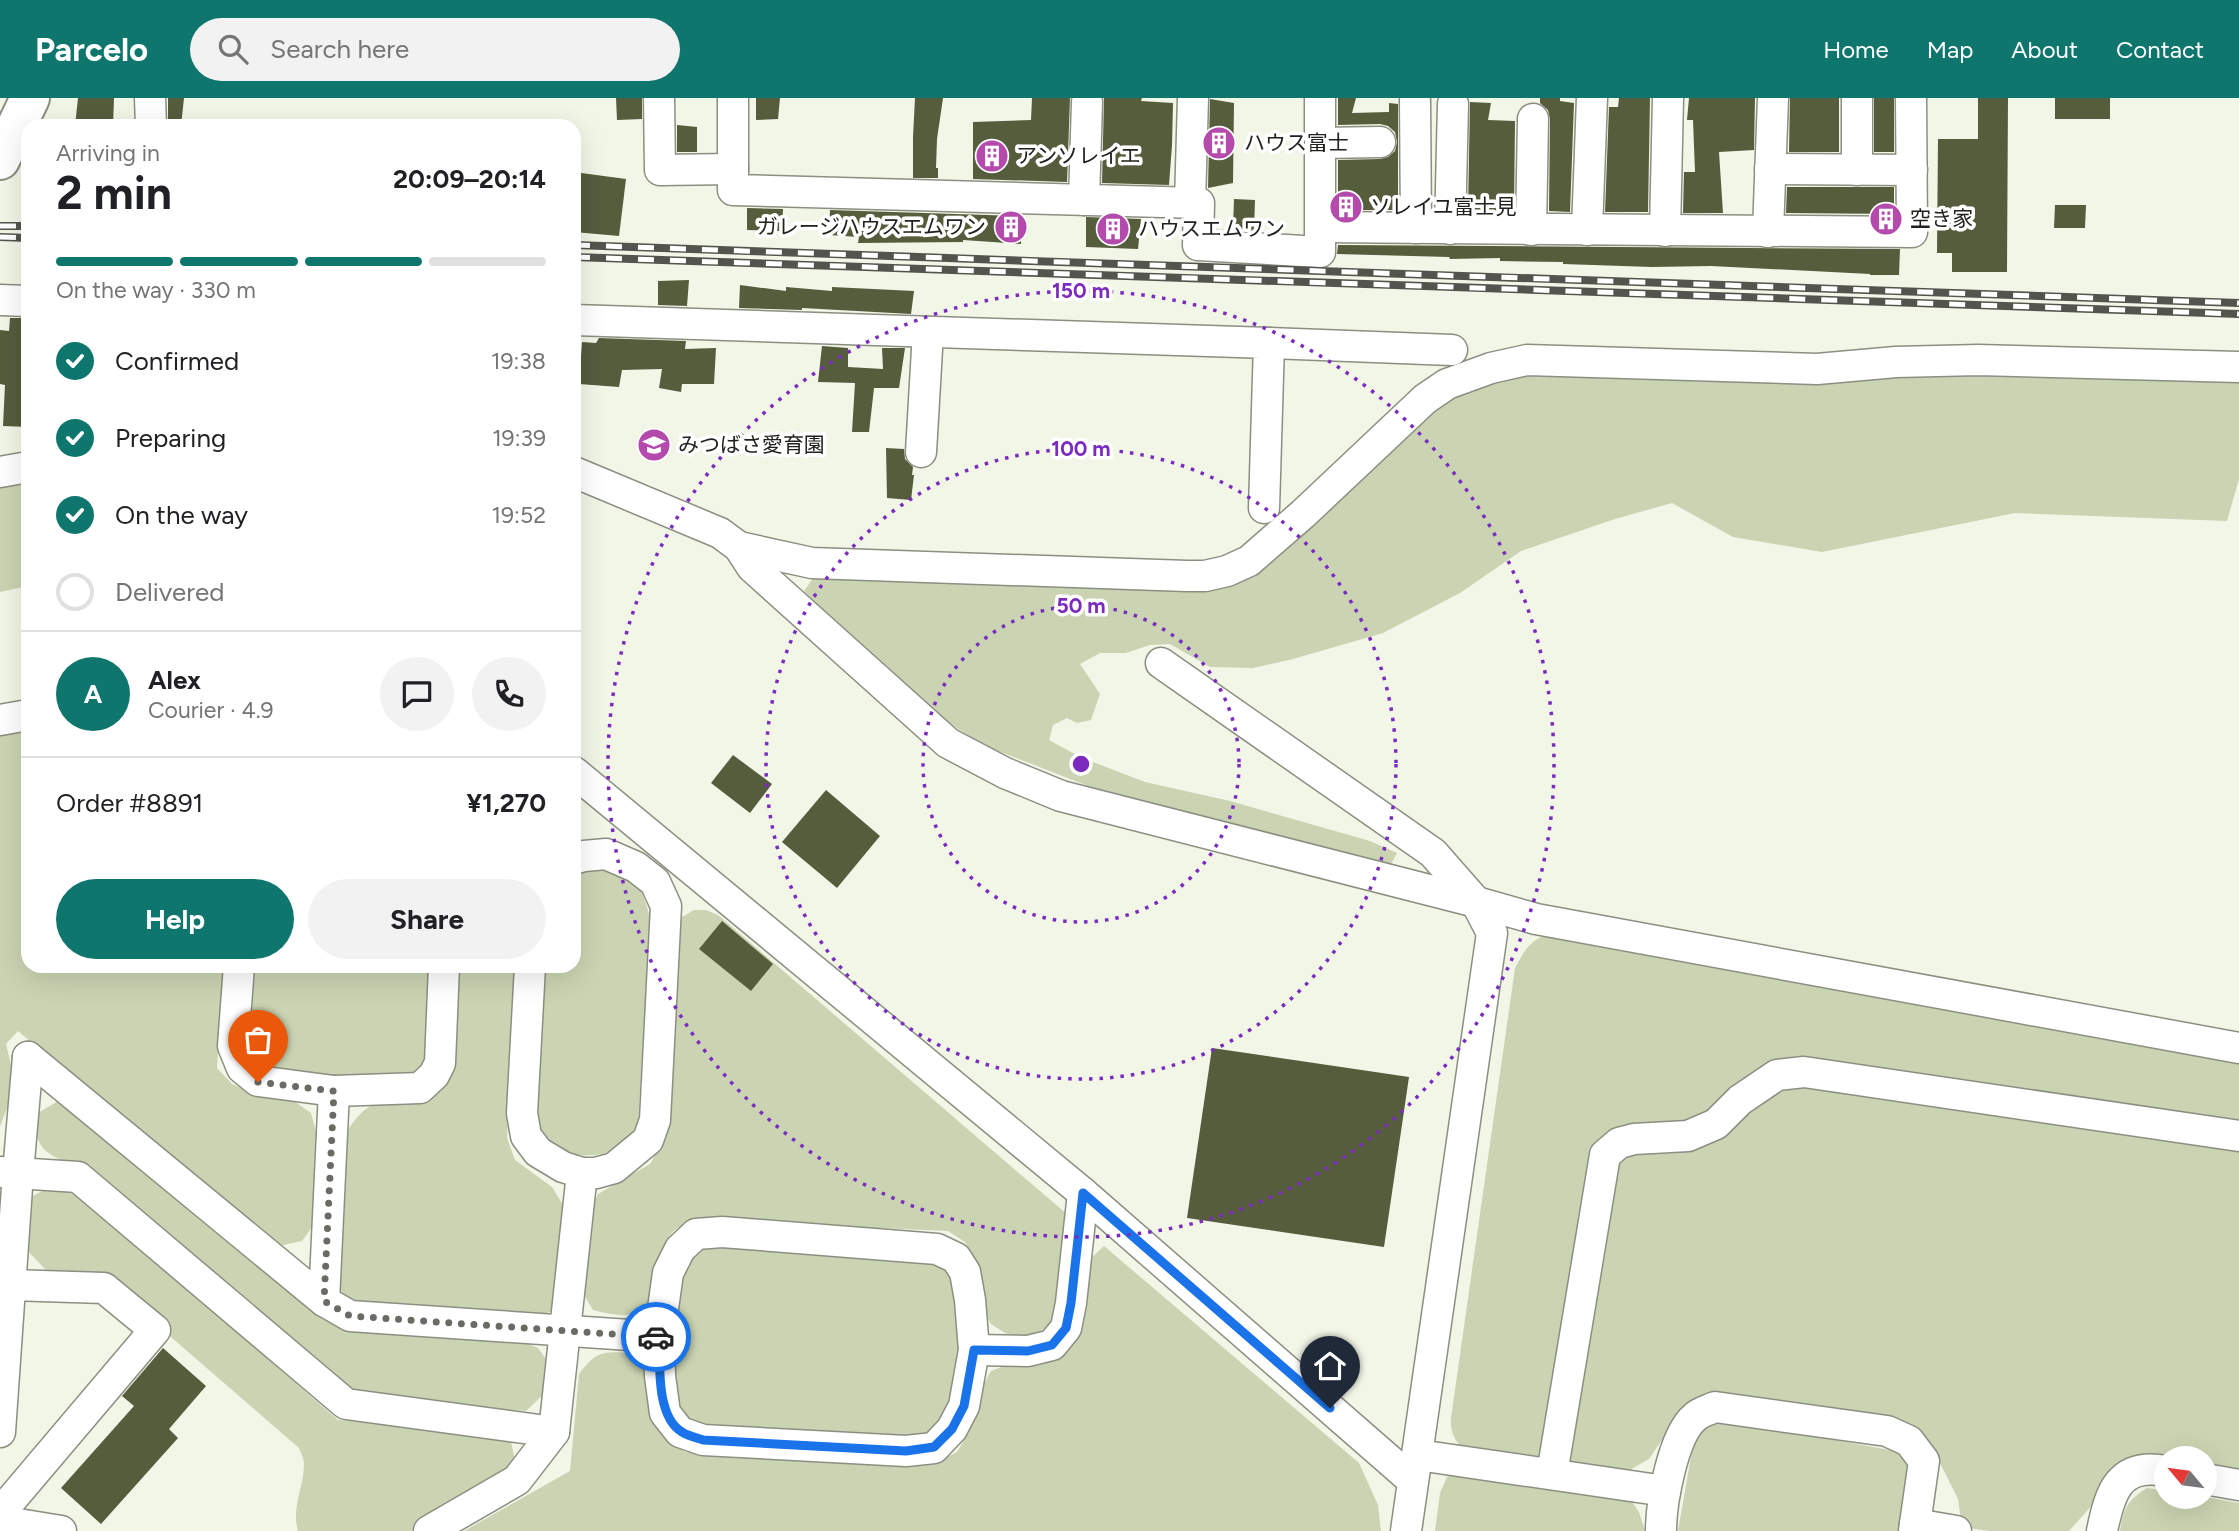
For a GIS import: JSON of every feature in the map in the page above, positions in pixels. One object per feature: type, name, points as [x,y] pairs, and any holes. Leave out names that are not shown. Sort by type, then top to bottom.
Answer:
[{"type":"main road","points":[[0,160],[30,98]]},
{"type":"street","points":[[150,98],[151,119]]},
{"type":"street","points":[[659,98],[660,170],[733,169]]},
{"type":"street","points":[[733,98],[733,190],[1199,203],[1198,245],[1320,252],[1321,98]]},
{"type":"street","points":[[1190,203],[1193,98]]},
{"type":"street","points":[[1587,230],[1592,98]]},
{"type":"street","points":[[1665,231],[1668,98]]},
{"type":"street","points":[[1857,98],[1857,170]]},
{"type":"street","points":[[1321,227],[1912,232],[1910,98]]},
{"type":"street","points":[[1768,232],[1773,99]]},
{"type":"street","points":[[1415,101],[1416,229]]},
{"type":"street","points":[[1084,200],[1087,102]]},
{"type":"street","points":[[1450,229],[1453,104]]},
{"type":"street","points":[[1531,230],[1533,119]]},
{"type":"street","points":[[1321,142],[1380,142]]},
{"type":"street","points":[[1770,169],[1912,170]]},
{"type":"street","points":[[0,300],[21,301]]},
{"type":"street","points":[[581,320],[1452,350]]},
{"type":"street","points":[[921,452],[928,332]]},
{"type":"street","points":[[1264,509],[1269,343]]},
{"type":"street","points":[[739,547],[812,563],[1186,576],[1205,576],[1227,571],[1249,561],[1436,391],[1447,384],[1490,368],[1527,360],[1817,369],[1896,362],[1978,360],[2239,367]]},
{"type":"street","points":[[0,472],[21,468]]},
{"type":"street","points":[[581,475],[720,533],[739,547],[752,567],[947,743],[1005,773],[1061,796],[1536,919],[2239,1048]]},
{"type":"street","points":[[1161,663],[1433,853],[1476,902],[1492,933],[1406,1531]]},
{"type":"street","points":[[0,720],[21,716]]},
{"type":"street","points":[[581,778],[1415,1468],[1552,1474],[1665,1491]]},
{"type":"street","points":[[633,819],[636,866]]},
{"type":"street","points":[[530,973],[522,1113],[526,1136],[538,1152],[563,1167],[582,1173],[596,1173],[614,1168],[648,1140],[655,1120],[666,906],[655,882],[636,866],[606,854],[581,857]]},
{"type":"street","points":[[238,973],[233,1046],[242,1068],[258,1082],[334,1091],[420,1088],[434,1076],[440,1063],[444,973]]},
{"type":"street","points":[[0,1432],[10,1285],[9,1173],[28,1057],[324,1301],[350,1316],[659,1337]]},
{"type":"street","points":[[1552,1474],[1605,1155],[1619,1143],[1634,1139],[1688,1136],[1716,1124],[1740,1100],[1777,1075],[1804,1072],[2239,1136]]},
{"type":"street","points":[[324,1301],[334,1091]]},
{"type":"street","points":[[9,1173],[78,1177],[346,1404],[554,1432]]},
{"type":"street","points":[[429,1531],[517,1480],[554,1432],[582,1173]]},
{"type":"street","points":[[974,1350],[1028,1351],[1052,1345],[1066,1328],[1083,1193]]},
{"type":"street","points":[[722,1232],[937,1249],[956,1258],[965,1272],[974,1350],[964,1406],[952,1429],[934,1447],[906,1451],[703,1440],[680,1432],[665,1413],[659,1337],[668,1273],[680,1249],[696,1234],[722,1232]]},
{"type":"street","points":[[0,1513],[155,1329],[104,1288],[10,1285]]},
{"type":"street","points":[[1661,1531],[1665,1491],[1680,1437],[1696,1416],[1715,1407],[1887,1431],[1909,1441],[1924,1461],[1914,1528],[1956,1531]]},
{"type":"street","points":[[2102,1531],[2108,1501],[2119,1483],[2138,1470],[2154,1471]]},
{"type":"street","points":[[2217,1481],[2239,1485]]},
{"type":"street","points":[[0,1521],[61,1531]]},
{"type":"green space","points":[[1629,363],[1698,382],[1783,368],[2239,367],[2239,479],[2227,521],[2015,513],[1822,552],[1733,537],[1672,503],[1521,551],[1460,593],[1383,633],[1293,659],[1253,668],[1210,667],[1170,644],[1150,645],[1126,653],[1100,653],[1080,664],[1100,694],[1091,720],[1077,723],[1067,718],[1053,725],[1049,740],[1080,757],[1145,782],[1230,801],[1370,841],[1397,853],[1391,864],[1255,829],[1124,800],[988,747],[916,699],[892,671],[850,638],[804,591],[828,557],[1205,576],[1465,378]]},
{"type":"green space","points":[[21,477],[21,588],[0,592],[0,481]]},
{"type":"green space","points":[[21,728],[21,973],[224,973],[217,1068],[232,1084],[253,1093],[294,1101],[311,1113],[318,1139],[315,1223],[302,1241],[279,1246],[260,1237],[18,1031],[6,1044],[14,1091],[0,1126],[0,732]]},
{"type":"green space","points":[[608,870],[626,878],[641,892],[650,918],[638,1125],[619,1146],[603,1154],[594,1155],[568,1153],[550,1148],[536,1125],[544,973],[581,973],[581,872]]},
{"type":"green space","points":[[694,910],[706,910],[718,915],[1068,1215],[1059,1308],[1050,1324],[1038,1333],[1017,1337],[991,1324],[983,1310],[976,1259],[965,1242],[948,1231],[695,1220],[677,1229],[667,1240],[654,1290],[644,1309],[624,1315],[593,1310],[584,1295],[591,1208],[598,1194],[650,1164],[668,1133],[676,930],[682,917]]},
{"type":"green space","points":[[1554,932],[2239,1044],[2239,1480],[2217,1477],[2217,1446],[2154,1446],[2154,1463],[2113,1482],[2069,1531],[1989,1531],[1962,1527],[1958,1499],[1925,1439],[1676,1419],[1649,1459],[1628,1471],[1466,1452],[1454,1437],[1451,1418],[1515,968],[1530,945]]},
{"type":"green space","points":[[255,973],[432,973],[428,1055],[420,1070],[406,1076],[280,1074],[258,1065],[250,1050]]},
{"type":"green space","points":[[455,973],[516,973],[507,1138],[515,1160],[552,1187],[568,1213],[560,1293],[552,1311],[534,1318],[357,1307],[341,1291],[339,1279],[345,1135],[361,1114],[377,1103],[397,1099],[423,1100]]},
{"type":"green space","points":[[62,1099],[335,1323],[518,1339],[538,1348],[553,1369],[547,1391],[526,1411],[351,1397],[79,1166],[59,1159],[45,1150],[37,1136],[36,1114]]},
{"type":"green space","points":[[61,1188],[86,1201],[338,1420],[489,1433],[511,1442],[515,1460],[505,1478],[411,1531],[298,1531],[296,1514],[304,1464],[299,1448],[104,1279],[71,1278],[45,1269],[24,1247],[29,1198],[44,1190]]},
{"type":"green space","points":[[704,1246],[935,1257],[946,1268],[959,1294],[955,1400],[951,1416],[921,1438],[695,1428],[681,1420],[674,1397],[681,1277],[685,1262]]},
{"type":"green space","points":[[1104,1246],[1359,1463],[1378,1505],[1381,1531],[464,1531],[570,1471],[579,1374],[595,1357],[613,1352],[630,1353],[647,1373],[653,1417],[665,1439],[685,1452],[932,1465],[957,1452],[969,1432],[976,1399],[991,1371],[1013,1363],[1042,1361],[1066,1352],[1081,1332],[1090,1259]]},
{"type":"green space","points":[[1720,1419],[1895,1451],[1909,1466],[1905,1531],[1678,1531],[1695,1434]]},
{"type":"green space","points":[[1465,1468],[1629,1497],[1639,1512],[1645,1531],[1435,1531],[1440,1493],[1447,1477]]},
{"type":"green space","points":[[2147,1488],[2154,1489],[2154,1509],[2217,1509],[2217,1499],[2239,1503],[2239,1531],[2120,1531],[2127,1505]]},
{"type":"building","points":[[78,98],[114,98],[113,119],[76,119]]},
{"type":"building","points":[[168,98],[184,98],[182,119],[168,119]]},
{"type":"building","points":[[616,98],[642,98],[642,119],[617,120]]},
{"type":"building","points":[[756,98],[780,98],[778,119],[756,120]]},
{"type":"building","points":[[915,98],[943,98],[937,139],[938,178],[913,178]]},
{"type":"building","points":[[1032,98],[1070,98],[1067,182],[973,179],[973,122],[1031,120]]},
{"type":"building","points":[[1104,98],[1142,98],[1141,101],[1173,103],[1169,185],[1102,183]]},
{"type":"building","points":[[1338,98],[1356,98],[1352,113],[1389,112],[1389,103],[1398,104],[1398,210],[1338,210],[1338,160],[1388,157],[1395,151],[1397,142],[1395,132],[1388,126],[1338,125]]},
{"type":"building","points":[[1540,98],[1560,98],[1560,101],[1574,103],[1570,212],[1549,211],[1550,119],[1548,110],[1540,103]]},
{"type":"building","points":[[1619,98],[1650,98],[1648,212],[1605,212],[1609,107],[1618,107]]},
{"type":"building","points":[[1689,98],[1755,98],[1754,150],[1719,152],[1723,213],[1683,213],[1684,172],[1695,172],[1693,120],[1687,120]]},
{"type":"building","points":[[1790,98],[1839,98],[1839,152],[1789,152]]},
{"type":"building","points":[[1874,98],[1894,98],[1894,152],[1874,152]]},
{"type":"building","points":[[1978,98],[2008,98],[2007,272],[1952,272],[1952,253],[1937,253],[1938,139],[1978,139]]},
{"type":"building","points":[[2055,98],[2110,98],[2110,119],[2055,119]]},
{"type":"building","name":"ハウス富士","points":[[1210,99],[1234,103],[1233,183],[1208,188]]},
{"type":"building","points":[[1470,102],[1491,103],[1488,120],[1515,121],[1514,211],[1468,211]]},
{"type":"building","points":[[677,125],[697,127],[697,152],[677,152]]},
{"type":"building","points":[[581,173],[626,179],[619,236],[581,233]]},
{"type":"building","points":[[1787,187],[1894,187],[1894,214],[1786,213]]},
{"type":"building","points":[[1234,199],[1255,200],[1254,231],[1233,229]]},
{"type":"building","points":[[2055,205],[2086,205],[2085,228],[2054,228]]},
{"type":"building","points":[[747,208],[783,209],[782,231],[747,230]]},
{"type":"building","points":[[830,210],[1021,216],[1021,244],[963,240],[858,243],[859,237],[829,235]]},
{"type":"building","name":"ハウスエムワン","points":[[1086,217],[1141,219],[1138,249],[1086,247]]},
{"type":"building","points":[[1338,245],[1900,249],[1899,275],[1870,275],[1711,266],[1652,267],[1500,261],[1500,258],[1450,259],[1337,254]]},
{"type":"building","points":[[689,280],[687,306],[658,305],[658,281]]},
{"type":"building","points":[[740,285],[786,291],[786,287],[832,291],[832,287],[914,291],[911,314],[802,308],[739,308]]},
{"type":"building","points":[[10,318],[21,318],[21,427],[3,426],[5,385],[0,384],[0,330],[9,331]]},
{"type":"building","name":"みつばさ愛育園","points":[[599,338],[686,341],[685,349],[716,348],[714,384],[682,384],[681,392],[659,388],[662,369],[622,370],[619,387],[581,384],[582,342],[596,343]]},
{"type":"building","points":[[822,346],[848,348],[848,367],[883,369],[882,348],[905,348],[899,388],[874,388],[869,432],[852,432],[855,383],[818,382]]},
{"type":"building","points":[[886,448],[904,449],[905,459],[913,467],[911,500],[887,498]]},
{"type":"building","points":[[733,755],[772,784],[750,813],[711,783]]},
{"type":"building","points":[[826,790],[880,836],[837,888],[782,842]]},
{"type":"building","points":[[722,921],[773,964],[751,991],[699,949]]},
{"type":"building","points":[[1212,1048],[1409,1077],[1384,1247],[1187,1218]]},
{"type":"building","points":[[163,1348],[206,1386],[169,1429],[178,1438],[101,1524],[61,1488],[134,1406],[122,1396]]},
{"type":"railway","points":[[0,226],[21,226]]},
{"type":"railway","points":[[0,237],[21,238]]},
{"type":"railway","points":[[581,245],[2239,303]]},
{"type":"railway","points":[[581,257],[2239,314]]},
{"type":"way so far","points":[[258,1082],[334,1091],[324,1301],[350,1316],[656,1337]]},
{"type":"place","name":"ハウス富士","points":[[1219,143]]},
{"type":"place","name":"アンソレイエ","points":[[992,156]]},
{"type":"place","name":"ソレイユ富士見","points":[[1346,207]]},
{"type":"place","name":"空き家","points":[[1886,219]]},
{"type":"place","name":"ガレージハウスエムワン","points":[[1011,227]]},
{"type":"place","name":"ハウスエムワン","points":[[1113,229]]},
{"type":"place","name":"みつばさ愛育園","points":[[654,445]]},
{"type":"route","points":[[656,1337],[659,1337],[665,1413],[680,1432],[703,1440],[906,1451],[934,1447],[952,1429],[964,1406],[974,1350],[1028,1351],[1052,1345],[1066,1328],[1083,1193],[1330,1408]]}]
